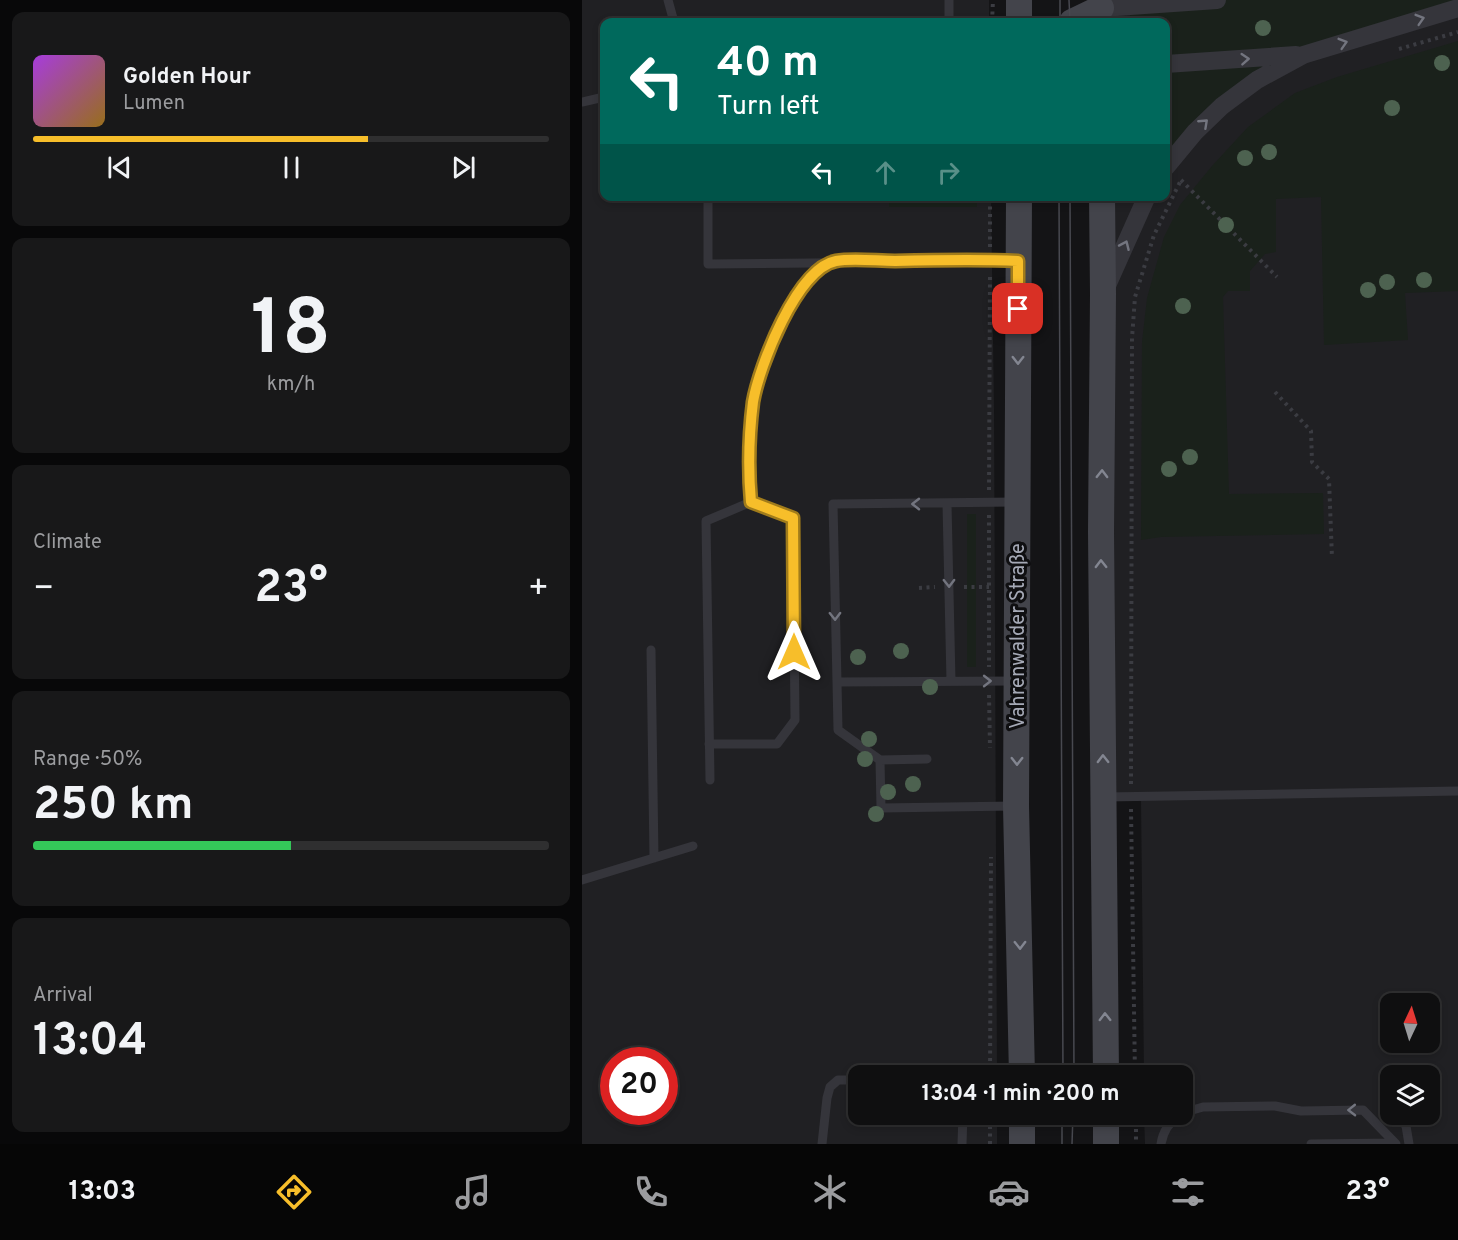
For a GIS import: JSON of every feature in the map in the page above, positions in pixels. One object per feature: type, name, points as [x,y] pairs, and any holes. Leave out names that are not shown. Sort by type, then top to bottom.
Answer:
[{"type":"main road","points":[[1019,0],[1019,18]]},
{"type":"main road","points":[[1082,18],[1101,10]]},
{"type":"main road","name":"Vahrenwalder Straße","points":[[1019,201],[1016,806],[1022,1065]]},
{"type":"main road","points":[[1102,201],[1101,543],[1106,1065]]},
{"type":"main road","points":[[1022,1125],[1022,1144]]},
{"type":"main road","points":[[1106,1125],[1106,1144]]},
{"type":"street","points":[[1101,10],[1217,0]]},
{"type":"street","points":[[1170,170],[1195,132],[1222,106],[1257,80],[1303,55],[1458,8]]},
{"type":"street","points":[[1170,64],[1303,55]]},
{"type":"street","points":[[1103,294],[1145,201]]},
{"type":"lane","points":[[668,0],[673,18]]},
{"type":"lane","points":[[949,0],[949,18]]},
{"type":"lane","points":[[582,102],[600,98]]},
{"type":"lane","points":[[708,201],[708,264],[1018,261]]},
{"type":"lane","points":[[751,502],[749,476],[753,413],[760,373],[794,299],[810,276],[834,261]]},
{"type":"lane","points":[[710,744],[777,744],[795,720],[793,518],[751,502],[706,521],[710,780]]},
{"type":"lane","points":[[927,759],[880,759],[838,730],[833,504],[1017,502]]},
{"type":"lane","points":[[947,504],[951,681]]},
{"type":"lane","points":[[651,651],[654,858]]},
{"type":"lane","points":[[837,682],[1017,681]]},
{"type":"lane","points":[[880,759],[881,808],[1016,806]]},
{"type":"lane","points":[[1103,797],[1458,791]]},
{"type":"lane","points":[[582,880],[693,846]]},
{"type":"lane","points":[[822,1144],[826,1098],[830,1087],[838,1080],[848,1080]]},
{"type":"lane","points":[[1193,1110],[1203,1107],[1275,1106],[1301,1111],[1363,1110],[1396,1143]]},
{"type":"lane","points":[[962,1144],[963,1125]]},
{"type":"lane","points":[[1161,1144],[1162,1134],[1168,1125]]},
{"type":"lane","points":[[1405,1125],[1409,1144]]},
{"type":"lane","points":[[1311,1144],[1396,1143]]},
{"type":"path","points":[[992,18],[993,0]]},
{"type":"path","points":[[1390,51],[1458,32]]},
{"type":"path","points":[[1170,172],[1278,277]]},
{"type":"path","points":[[1135,1065],[1131,796],[1132,338],[1135,297],[1154,235],[1180,181],[1187,173]]},
{"type":"path","points":[[990,201],[988,587],[990,749]]},
{"type":"path","points":[[1275,392],[1311,431],[1312,462],[1329,479],[1332,558]]},
{"type":"path","points":[[920,588],[1017,586]]},
{"type":"path","points":[[990,1065],[991,853]]},
{"type":"path","points":[[990,1125],[990,1144]]},
{"type":"path","points":[[1136,1125],[1136,1144]]},
{"type":"shaded area","points":[[582,0],[989,0],[989,18],[600,18],[600,201],[991,201],[997,1065],[848,1065],[848,1125],[997,1125],[997,1144],[582,1144]]},
{"type":"shaded area","points":[[1101,0],[1458,0],[1458,1144],[1145,1144],[1144,1125],[1193,1125],[1193,1065],[1144,1065],[1141,801],[1103,801],[1102,201],[1170,201],[1170,18],[1101,18]]},
{"type":"shaded area","points":[[1204,0],[1458,0],[1257,80],[1170,163],[1170,18],[1130,18],[1130,7]]},
{"type":"shaded area","points":[[1458,41],[1458,291],[1405,293],[1408,340],[1324,345],[1321,197],[1276,199],[1276,252],[1265,254],[1250,271],[1250,291],[1228,291],[1223,297],[1229,494],[1323,493],[1324,534],[1161,537],[1141,540],[1142,342],[1147,298],[1164,237],[1180,205],[1248,127],[1295,93],[1337,77]]},
{"type":"shaded area","points":[[889,201],[977,201],[977,207],[889,207]]},
{"type":"shaded area","points":[[967,514],[976,514],[976,667],[967,667]]},
{"type":"tram line","points":[[1060,0],[1060,18]]},
{"type":"tram line","points":[[1069,0],[1070,18]]},
{"type":"tram line","points":[[1059,201],[1063,1065]]},
{"type":"tram line","points":[[1070,201],[1074,1065]]},
{"type":"tram line","points":[[1062,1125],[1062,1144]]},
{"type":"tram line","points":[[1072,1144],[1073,1125]]},
{"type":"route","points":[[794,652],[793,518],[751,502],[749,476],[753,403],[760,373],[794,299],[810,276],[834,261],[1018,261],[1018,309]]}]
